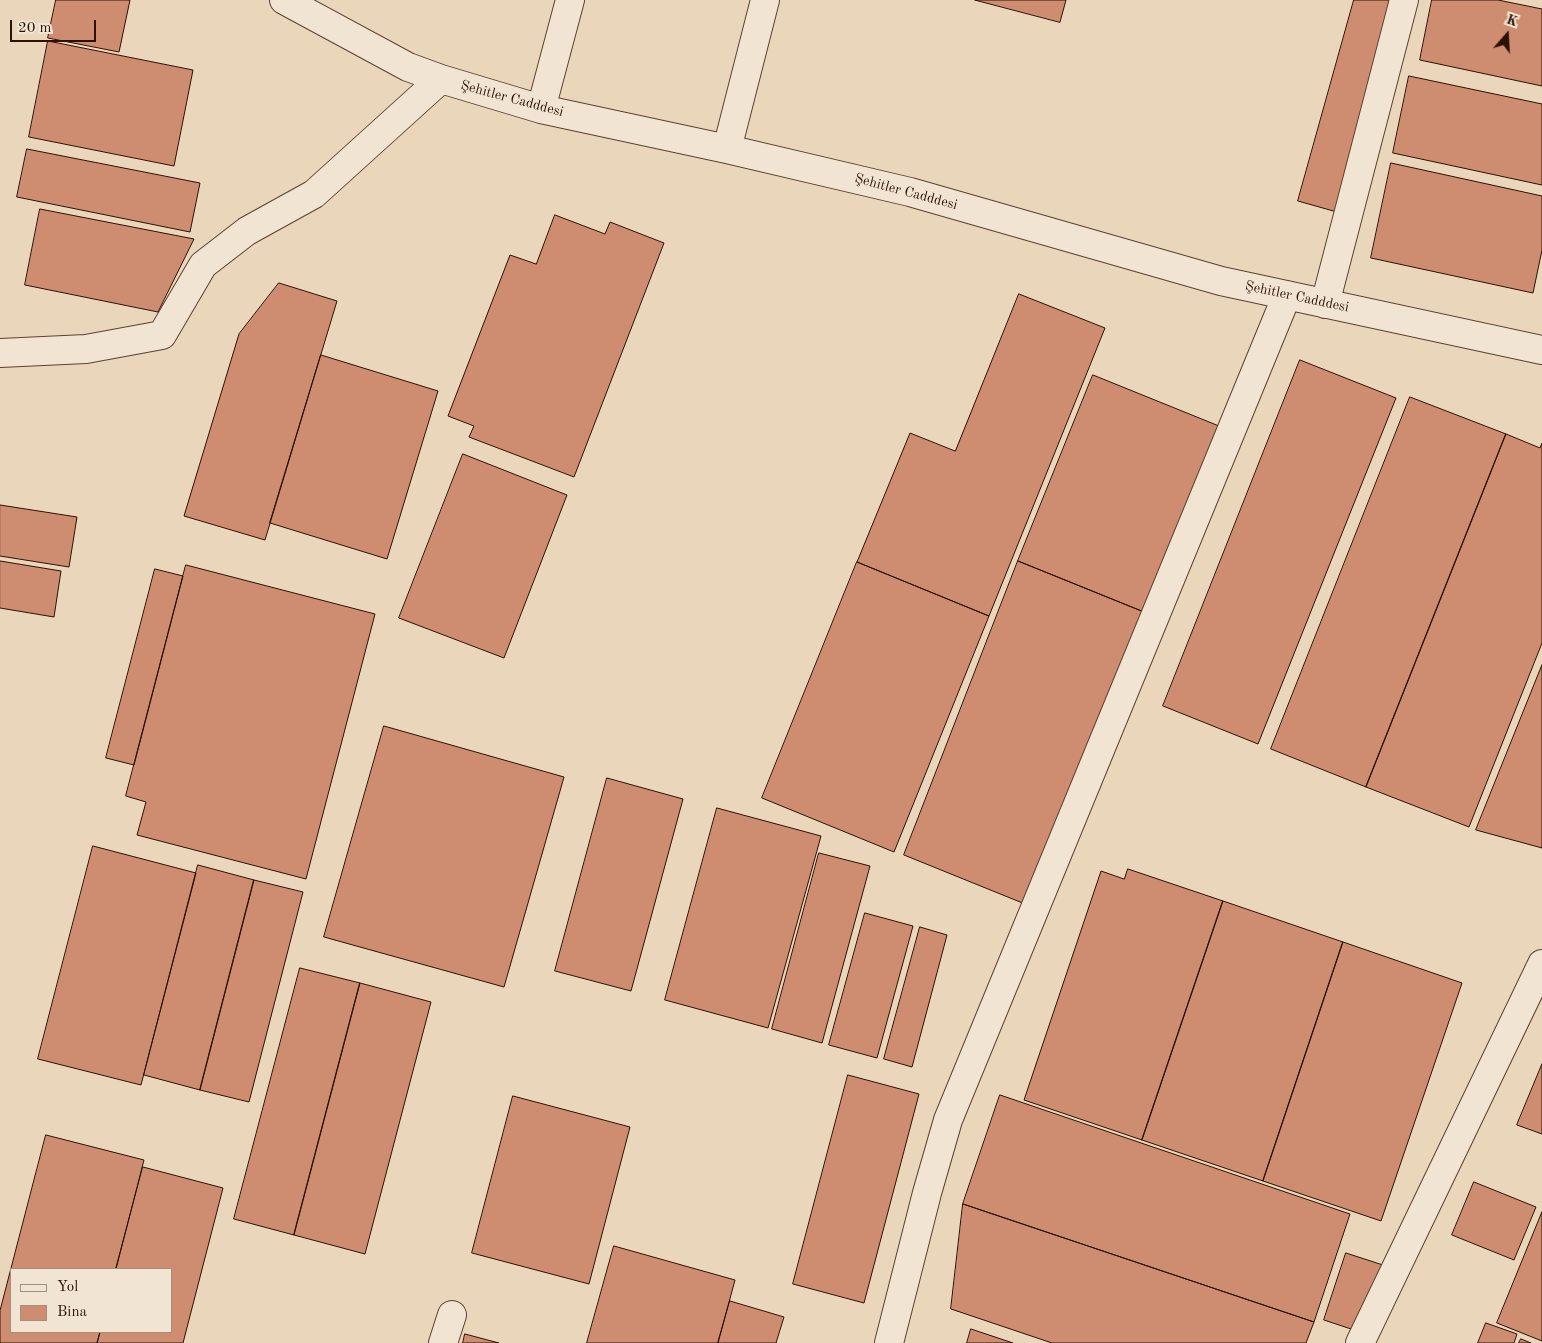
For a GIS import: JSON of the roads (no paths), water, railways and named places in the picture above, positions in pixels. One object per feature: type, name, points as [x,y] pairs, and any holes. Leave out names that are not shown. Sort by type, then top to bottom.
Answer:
[{"type":"street","name":"Şehitler Cadddesi","points":[[284,0],[408,67],[441,79],[542,109],[727,149],[910,192],[1221,281],[1542,350]]},
{"type":"street","points":[[542,109],[570,0]]},
{"type":"street","points":[[727,149],[765,0]]},
{"type":"street","points":[[1326,304],[1404,0]]},
{"type":"street","points":[[0,353],[86,349],[162,335],[204,265],[247,231],[314,194],[441,79]]},
{"type":"street","points":[[889,1343],[927,1192],[948,1120],[1287,295]]},
{"type":"street","points":[[1360,1343],[1542,964]]},
{"type":"street","points":[[443,1343],[452,1315]]}]
